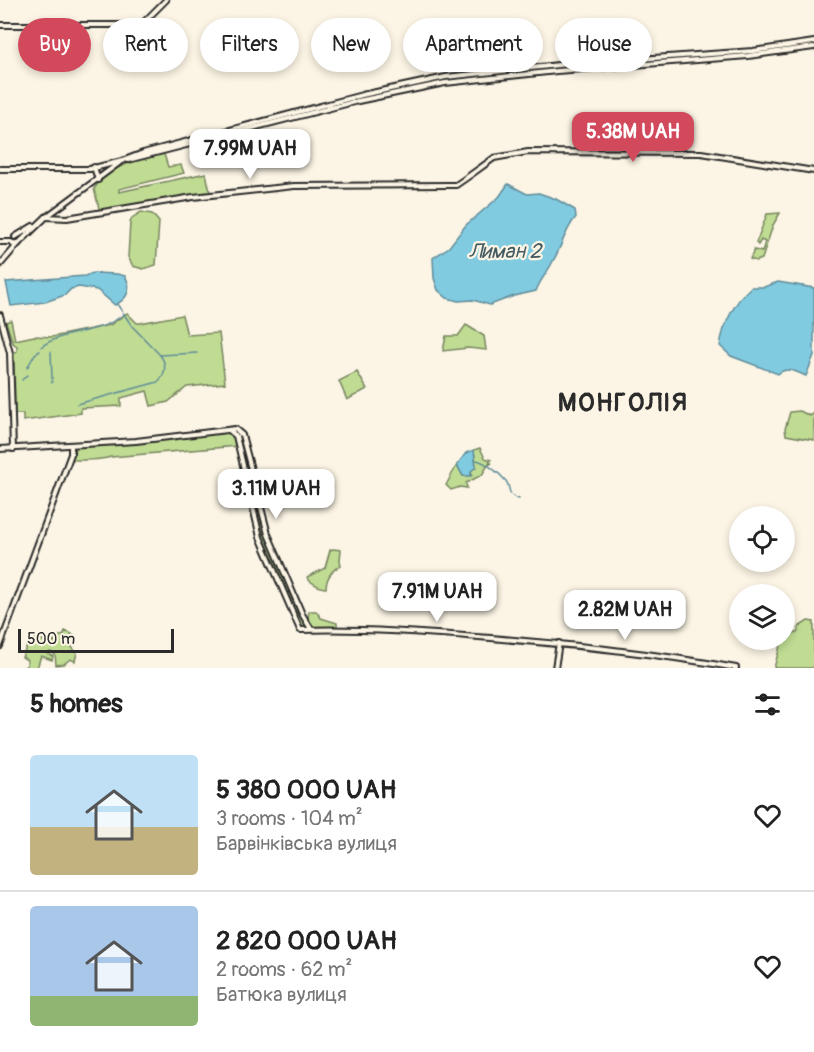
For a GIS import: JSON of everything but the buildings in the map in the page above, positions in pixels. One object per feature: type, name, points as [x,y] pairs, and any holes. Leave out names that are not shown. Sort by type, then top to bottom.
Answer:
[{"type":"street","points":[[0,25],[143,25],[166,0]]},
{"type":"street","points":[[56,214],[59,207],[122,161],[143,153],[362,95],[460,76],[568,64],[753,51],[814,42]]},
{"type":"street","points":[[0,169],[63,170],[94,167],[149,156],[358,101],[445,82],[557,70],[748,56],[814,47]]},
{"type":"street","points":[[8,257],[15,237],[46,217],[56,214],[294,186],[456,185],[494,158],[538,152],[701,153],[814,171]]},
{"type":"street","points":[[94,167],[98,180]]},
{"type":"street","points":[[0,265],[46,217]]},
{"type":"street","points":[[15,237],[19,240],[18,244]]},
{"type":"street","points":[[0,242],[18,244]]},
{"type":"street","points":[[0,315],[10,353],[13,449]]},
{"type":"street","points":[[0,449],[136,441],[232,429],[242,435],[268,534],[307,625],[312,629]]},
{"type":"street","points":[[232,429],[236,436],[260,537],[300,630],[438,634],[559,643],[689,659],[736,668]]},
{"type":"street","points":[[0,646],[70,454],[71,445]]},
{"type":"street","points":[[555,668],[559,643]]},
{"type":"green space","points":[[164,154],[168,167],[181,165],[184,173],[119,189],[119,192],[206,173],[210,192],[100,212],[94,189],[100,181],[125,165]]},
{"type":"green space","points":[[141,212],[152,214],[159,222],[156,265],[143,269],[133,266],[128,257],[130,223],[132,218]]},
{"type":"green space","points":[[780,213],[773,225],[762,259],[756,261],[750,259],[754,250],[762,252],[765,242],[761,240],[758,245],[756,243],[767,214]]},
{"type":"green space","points":[[127,313],[137,323],[182,315],[187,335],[219,333],[225,383],[187,387],[168,402],[151,406],[147,391],[121,398],[121,406],[81,408],[81,413],[23,421],[23,414],[15,414],[14,353],[17,351],[17,346],[13,343],[6,322],[11,320],[15,340],[34,336],[52,337],[110,325]]},
{"type":"green space","points":[[466,325],[484,336],[486,350],[468,348],[443,351],[446,336],[458,336]]},
{"type":"green space","points":[[357,372],[367,389],[347,400],[339,381]]},
{"type":"green space","points":[[800,411],[810,416],[814,413],[814,440],[786,435],[785,429],[790,412]]},
{"type":"green space","points":[[222,432],[232,434],[237,446],[96,459],[68,459],[73,447]]},
{"type":"green space","points":[[240,433],[267,534],[304,627],[299,626],[261,536],[237,435]]},
{"type":"green space","points":[[480,448],[485,458],[491,460],[489,463],[492,463],[482,475],[466,483],[467,488],[460,487],[451,490],[446,485],[457,465],[463,476],[472,475],[471,470],[476,467],[474,450]]},
{"type":"green space","points":[[330,550],[341,550],[341,566],[330,574],[326,588],[312,583],[307,577],[325,568]]},
{"type":"green space","points":[[411,588],[418,590],[418,596],[412,603],[391,611],[387,608],[396,596]]},
{"type":"green space","points":[[309,611],[316,611],[321,618],[337,623],[337,629],[313,628],[308,618]]},
{"type":"green space","points":[[808,621],[814,622],[814,668],[774,668],[779,650],[795,650],[795,633]]},
{"type":"green space","points":[[65,631],[72,634],[75,639],[71,646],[77,653],[75,661],[70,659],[64,664],[56,665],[55,654],[50,652],[48,654],[53,656],[52,660],[41,656],[37,668],[23,668],[27,666],[27,660],[22,657],[32,635],[35,635],[34,641],[38,637],[45,642],[54,642],[57,636],[63,636]]},
{"type":"water","name":"Лиман 2","points":[[508,184],[527,194],[539,193],[556,199],[575,210],[576,217],[551,265],[536,291],[490,305],[473,300],[458,301],[447,298],[438,290],[434,278],[433,258],[449,247],[466,225],[499,197]]},
{"type":"water","points":[[93,273],[125,276],[129,289],[126,297],[115,305],[97,290],[79,287],[45,302],[11,306],[6,282],[85,276]]},
{"type":"water","points":[[778,282],[814,288],[814,355],[806,376],[788,370],[778,374],[731,356],[720,346],[730,314],[745,293],[751,287],[764,287]]},
{"type":"water","points":[[474,450],[476,467],[471,471],[471,476],[463,476],[457,465],[466,453]]},
{"type":"waterway","points":[[117,304],[132,326],[160,355],[197,353]]},
{"type":"waterway","points":[[41,347],[60,337],[103,326],[124,314]]},
{"type":"waterway","points":[[27,368],[35,354],[40,351]]},
{"type":"waterway","points":[[51,352],[52,379]]},
{"type":"waterway","points":[[77,404],[158,382],[165,369],[160,355]]},
{"type":"waterway","points":[[22,380],[27,375]]},
{"type":"waterway","points":[[475,460],[487,465],[500,475],[508,484],[510,493],[519,499]]},
{"type":"district","name":"МОНГОЛІЯ","points":[[623,402]]}]
